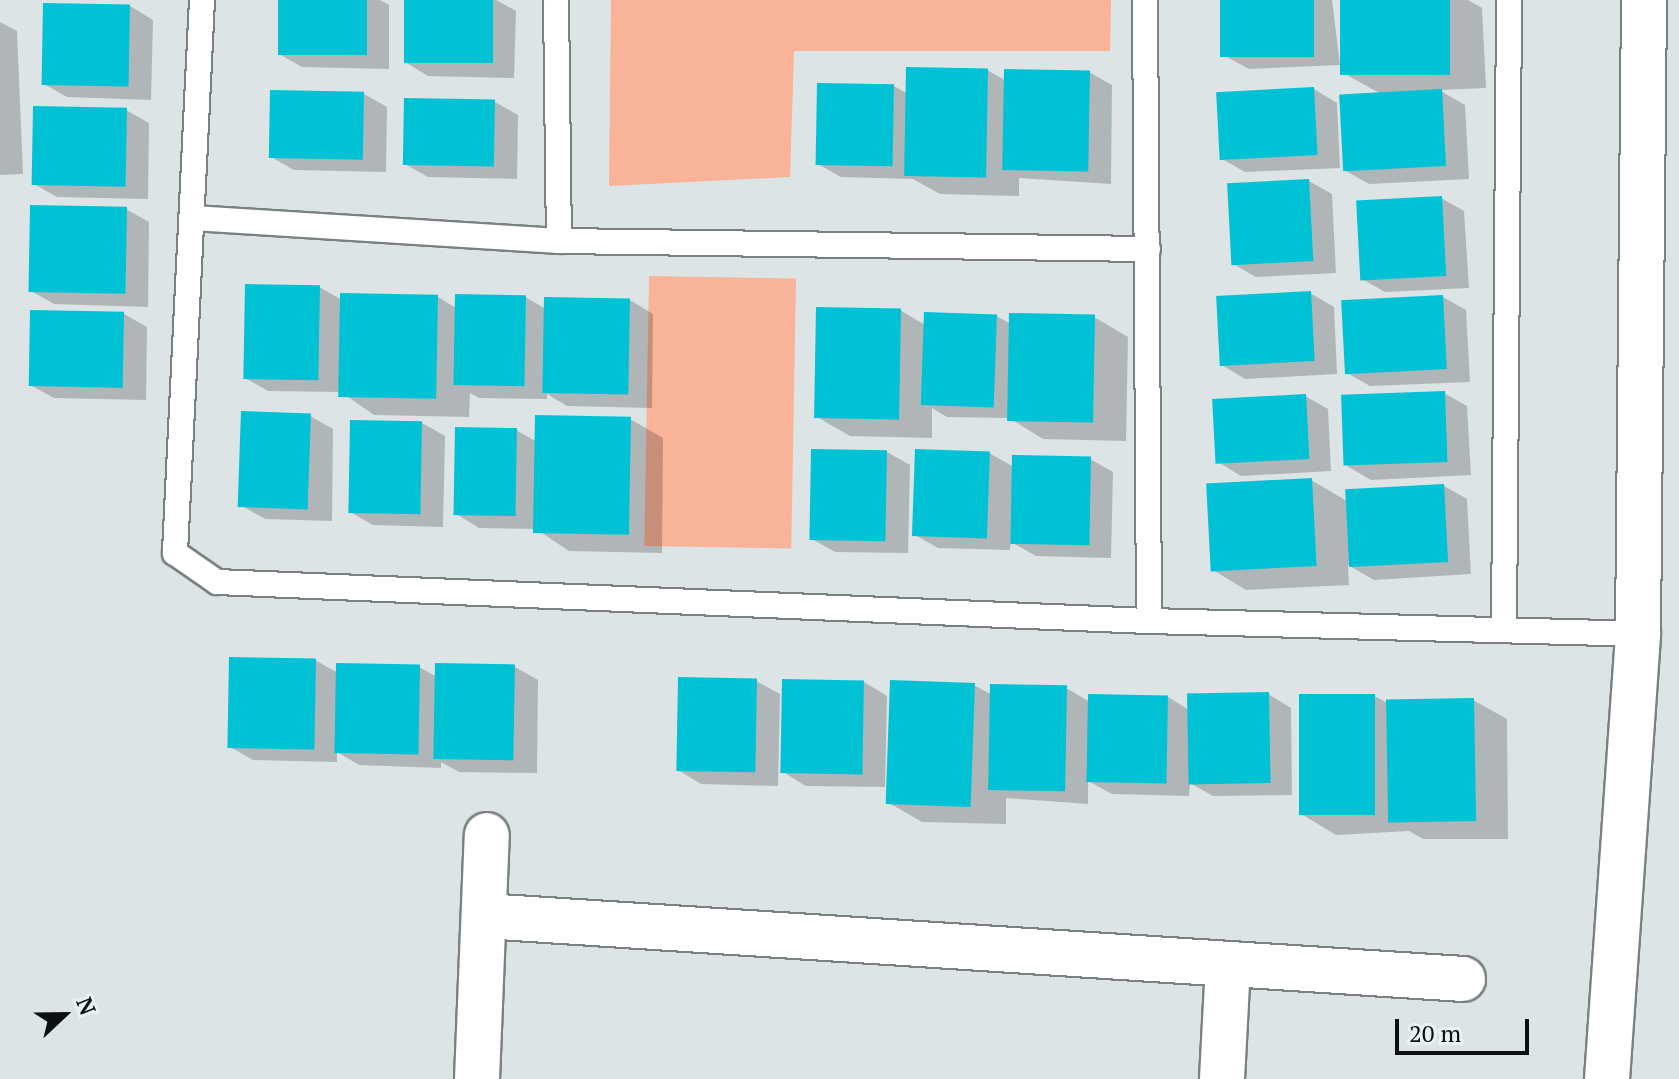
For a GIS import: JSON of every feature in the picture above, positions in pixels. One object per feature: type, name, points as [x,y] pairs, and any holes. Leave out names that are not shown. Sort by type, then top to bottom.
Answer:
[{"type":"street","points":[[1607,1079],[1638,634],[1644,0]]},
{"type":"street","points":[[477,1079],[487,835]]},
{"type":"street","points":[[484,916],[1463,979]]},
{"type":"street","points":[[1222,1079],[1228,964]]},
{"type":"lane","points":[[202,0],[175,553],[217,582],[1149,621],[1638,634]]},
{"type":"lane","points":[[556,0],[559,241]]},
{"type":"lane","points":[[1145,0],[1149,621]]},
{"type":"lane","points":[[1504,629],[1509,0]]},
{"type":"lane","points":[[193,218],[559,241],[1148,249]]},
{"type":"shaded area","points":[[611,0],[1111,0],[1110,51],[794,51],[790,177],[609,186]]},
{"type":"shaded area","points":[[649,276],[796,279],[791,549],[644,546]]},
{"type":"building","points":[[278,0],[367,0],[367,55],[278,55]]},
{"type":"building","points":[[404,0],[493,0],[493,63],[404,63]]},
{"type":"building","points":[[1220,0],[1314,0],[1314,57],[1220,57]]},
{"type":"building","points":[[1340,0],[1450,0],[1450,75],[1340,75]]},
{"type":"building","points":[[43,3],[130,5],[129,87],[42,85]]},
{"type":"building","points":[[906,67],[988,68],[986,177],[904,176]]},
{"type":"building","points":[[1004,69],[1090,71],[1088,171],[1002,170]]},
{"type":"building","points":[[817,83],[894,84],[893,166],[816,165]]},
{"type":"building","points":[[1314,87],[1318,155],[1220,160],[1216,92]]},
{"type":"building","points":[[1442,89],[1446,166],[1343,171],[1339,94]]},
{"type":"building","points":[[270,90],[364,92],[363,160],[269,158]]},
{"type":"building","points":[[404,98],[495,100],[494,167],[403,165]]},
{"type":"building","points":[[33,106],[127,108],[126,187],[32,185]]},
{"type":"building","points":[[1309,179],[1313,261],[1231,265],[1227,183]]},
{"type":"building","points":[[1442,196],[1446,276],[1360,280],[1356,201]]},
{"type":"building","points":[[30,205],[127,207],[125,294],[28,292]]},
{"type":"building","points":[[245,284],[320,285],[318,380],[243,379]]},
{"type":"building","points":[[1311,291],[1315,361],[1220,366],[1216,296]]},
{"type":"building","points":[[340,293],[438,295],[436,399],[338,397]]},
{"type":"building","points":[[455,294],[526,295],[524,386],[453,385]]},
{"type":"building","points":[[1443,295],[1447,369],[1345,374],[1341,300]]},
{"type":"building","points":[[544,297],[630,299],[628,394],[542,393]]},
{"type":"building","points":[[816,307],[901,308],[899,419],[814,418]]},
{"type":"building","points":[[30,310],[124,312],[123,388],[29,386]]},
{"type":"building","points":[[924,312],[997,315],[994,407],[921,405]]},
{"type":"building","points":[[1009,313],[1095,315],[1093,422],[1007,421]]},
{"type":"building","points":[[1445,391],[1447,462],[1344,466],[1341,395]]},
{"type":"building","points":[[1306,394],[1309,459],[1216,464],[1212,399]]},
{"type":"building","points":[[241,411],[311,413],[308,509],[238,507]]},
{"type":"building","points":[[535,415],[631,417],[629,535],[533,533]]},
{"type":"building","points":[[350,420],[422,421],[420,514],[348,513]]},
{"type":"building","points":[[455,427],[517,428],[515,516],[453,515]]},
{"type":"building","points":[[811,449],[887,450],[885,541],[809,540]]},
{"type":"building","points":[[915,449],[990,452],[987,539],[912,536]]},
{"type":"building","points":[[1012,455],[1091,456],[1089,545],[1010,544]]},
{"type":"building","points":[[1312,478],[1317,566],[1211,571],[1206,484]]},
{"type":"building","points":[[1444,484],[1448,562],[1349,567],[1345,489]]},
{"type":"building","points":[[229,657],[316,659],[314,750],[227,748]]},
{"type":"building","points":[[336,663],[420,664],[418,754],[334,753]]},
{"type":"building","points":[[435,663],[515,664],[513,760],[433,759]]},
{"type":"building","points":[[678,677],[757,678],[755,772],[676,771]]},
{"type":"building","points":[[782,679],[864,680],[862,774],[780,773]]},
{"type":"building","points":[[890,680],[975,683],[971,807],[886,804]]},
{"type":"building","points":[[990,684],[1067,685],[1065,791],[988,790]]},
{"type":"building","points":[[1269,692],[1271,783],[1189,784],[1187,693]]},
{"type":"building","points":[[1088,694],[1168,695],[1166,783],[1086,782]]},
{"type":"building","points":[[1299,694],[1375,694],[1375,815],[1299,815]]},
{"type":"building","points":[[1474,698],[1476,821],[1388,823],[1386,700]]}]
